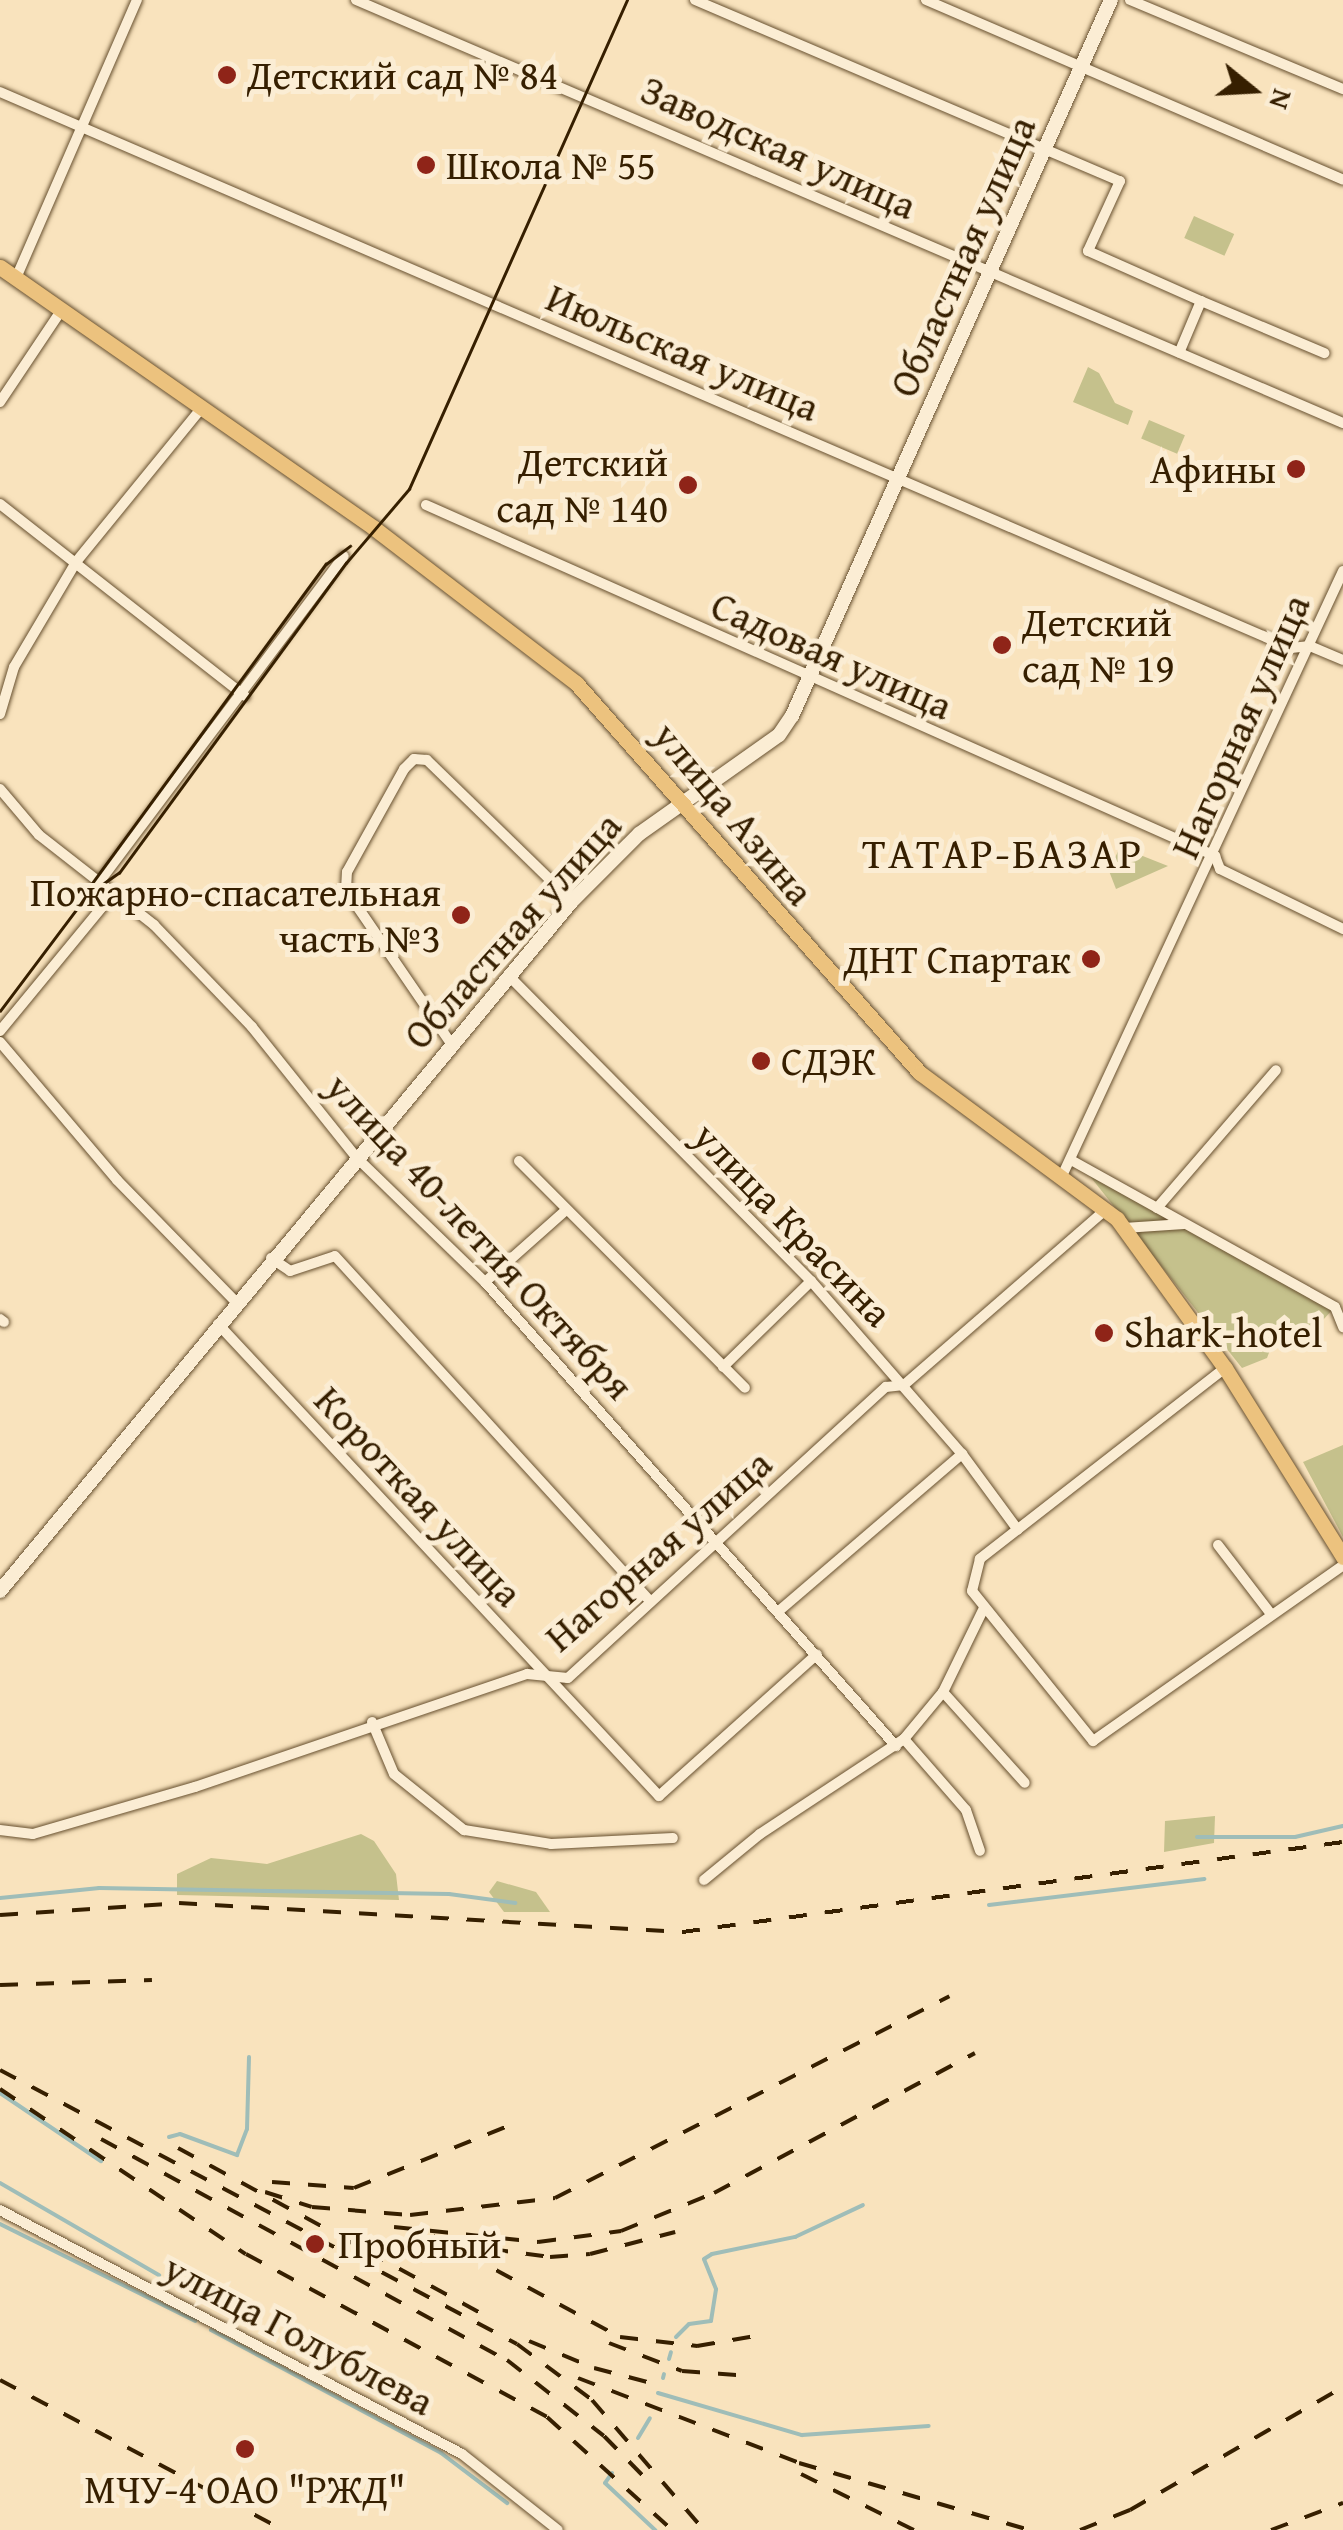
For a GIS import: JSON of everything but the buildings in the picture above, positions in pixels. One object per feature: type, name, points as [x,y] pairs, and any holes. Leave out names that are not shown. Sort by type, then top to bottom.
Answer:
[{"type":"main road","name":"Областная улица","points":[[0,1590],[270,1258],[572,901],[639,834],[778,735],[811,680],[898,475],[992,273],[1111,0]]},
{"type":"main road","name":"улица Азина","points":[[0,267],[527,642],[624,732],[682,804],[920,1073],[1062,1176],[1124,1228],[1225,1368],[1343,1557]]},
{"type":"street","points":[[16,278],[137,0]]},
{"type":"street","name":"Заводская улица","points":[[356,0],[1343,424]]},
{"type":"street","points":[[695,0],[1120,181],[1088,252],[1324,353]]},
{"type":"street","points":[[926,0],[1343,180]]},
{"type":"street","points":[[1130,0],[1343,89]]},
{"type":"street","name":"Июльская улица","points":[[0,92],[898,475],[1291,648],[1310,646],[1343,660]]},
{"type":"street","points":[[1180,353],[1201,301]]},
{"type":"street","points":[[0,402],[61,311]]},
{"type":"street","points":[[2,707],[14,667],[76,562],[200,410]]},
{"type":"street","points":[[0,504],[245,696]]},
{"type":"street","name":"Садовая улица","points":[[426,506],[1215,856],[1220,869],[1343,929]]},
{"type":"street","points":[[97,885],[245,696],[344,556]]},
{"type":"street","name":"Нагорная улица","points":[[1062,1176],[1215,856],[1343,572]]},
{"type":"street","points":[[450,1042],[346,890],[347,872],[404,769],[414,758],[427,760],[572,901]]},
{"type":"street","name":"улица 40-летия Октября","points":[[0,789],[39,835],[97,885],[154,925],[252,1027],[357,1158],[485,1282],[817,1654],[966,1810],[980,1851]]},
{"type":"street","points":[[0,1032],[112,895]]},
{"type":"street","name":"улица Красина","points":[[508,975],[811,1281],[962,1454],[1018,1530]]},
{"type":"street","points":[[0,1042],[5,1061],[236,1302]]},
{"type":"street","points":[[1156,1208],[1276,1070]]},
{"type":"street","points":[[1070,1160],[1339,1303],[1343,1326]]},
{"type":"street","points":[[519,1161],[745,1388]]},
{"type":"street","points":[[485,1282],[566,1210]]},
{"type":"street","name":"Нагорная улица","points":[[0,1830],[33,1834],[177,1792],[372,1722],[527,1674],[552,1680],[568,1678],[886,1387],[904,1385],[1105,1210]]},
{"type":"street","points":[[1124,1228],[1186,1224]]},
{"type":"street","points":[[270,1258],[290,1271],[335,1256],[650,1601]]},
{"type":"street","points":[[723,1367],[811,1281]]},
{"type":"street","name":"Короткая улица","points":[[218,1324],[659,1796],[817,1654]]},
{"type":"street","points":[[1225,1368],[980,1559],[973,1574],[972,1591],[1093,1741],[1343,1565]]},
{"type":"street","points":[[780,1610],[962,1454]]},
{"type":"street","points":[[1218,1546],[1271,1614]]},
{"type":"street","points":[[704,1880],[760,1834],[900,1743],[943,1692],[984,1608]]},
{"type":"street","points":[[943,1692],[1025,1783]]},
{"type":"street","points":[[372,1722],[394,1774],[464,1830],[551,1844],[673,1838]]},
{"type":"street","name":"улица Голублева","points":[[0,2210],[462,2454],[558,2530]]},
{"type":"shaded area","points":[[1194,216],[1234,234],[1224,256],[1184,238]]},
{"type":"shaded area","points":[[1088,367],[1099,373],[1115,403],[1133,411],[1128,425],[1073,402]]},
{"type":"shaded area","points":[[1149,420],[1185,435],[1177,454],[1141,438]]},
{"type":"shaded area","points":[[1120,847],[1168,866],[1116,889],[1109,871]]},
{"type":"shaded area","points":[[1089,1175],[1334,1308],[1312,1332],[1295,1330],[1273,1342],[1267,1358],[1242,1368]]},
{"type":"shaded area","points":[[1343,1445],[1343,1537],[1303,1462]]},
{"type":"shaded area","points":[[1215,1816],[1214,1843],[1164,1852],[1165,1821]]},
{"type":"shaded area","points":[[361,1834],[374,1841],[396,1874],[399,1900],[177,1895],[177,1874],[211,1858],[267,1864]]},
{"type":"shaded area","points":[[497,1881],[536,1892],[550,1912],[504,1912],[489,1892]]},
{"type":"waterway","points":[[1197,1837],[1295,1837],[1343,1826]]},
{"type":"waterway","points":[[989,1905],[1204,1879]]},
{"type":"waterway","points":[[0,1898],[99,1888],[449,1894],[515,1903]]},
{"type":"waterway","points":[[169,2137],[180,2134],[237,2155],[247,2129],[249,2057]]},
{"type":"waterway","points":[[0,2093],[101,2161]]},
{"type":"waterway","points":[[0,2183],[159,2275]]},
{"type":"waterway","points":[[676,2337],[689,2324],[711,2321],[716,2289],[704,2259],[795,2237],[863,2205]]},
{"type":"waterway","points":[[0,2224],[195,2321]]},
{"type":"waterway","points":[[211,2330],[441,2453],[507,2503]]},
{"type":"waterway","points":[[669,2359],[671,2352]]},
{"type":"waterway","points":[[663,2378],[664,2374]]},
{"type":"waterway","points":[[658,2393],[802,2435],[929,2426]]},
{"type":"waterway","points":[[638,2438],[650,2418]]},
{"type":"waterway","points":[[612,2473],[605,2483],[655,2530]]},
{"type":"tram line","points":[[0,1011],[87,895],[119,873],[346,563],[409,489],[627,0]]},
{"type":"tram line","points":[[90,886],[326,564],[350,546]]},
{"type":"railway","points":[[0,1915],[179,1903],[682,1932],[1343,1842]]},
{"type":"railway","points":[[0,1985],[152,1980]]},
{"type":"railway","points":[[265,2192],[312,2207],[410,2215],[555,2198],[949,1996]]},
{"type":"railway","points":[[394,2227],[538,2242],[621,2231],[714,2193],[975,2053]]},
{"type":"railway","points":[[0,2070],[517,2344],[592,2400],[704,2530]]},
{"type":"railway","points":[[0,2089],[246,2254],[547,2417],[672,2530]]},
{"type":"railway","points":[[272,2182],[354,2188],[511,2125]]},
{"type":"railway","points":[[101,2139],[507,2360],[604,2436],[653,2486]]},
{"type":"railway","points":[[178,2148],[481,2313]]},
{"type":"railway","points":[[490,2249],[550,2257],[590,2254],[675,2232]]},
{"type":"railway","points":[[433,2236],[620,2337],[697,2346],[767,2334]]},
{"type":"railway","points":[[529,2341],[594,2368],[655,2384]]},
{"type":"railway","points":[[609,2343],[682,2371],[750,2376]]},
{"type":"railway","points":[[578,2378],[799,2463],[1029,2530]]},
{"type":"railway","points":[[0,2380],[283,2530]]},
{"type":"railway","points":[[1080,2530],[1130,2510],[1343,2387]]},
{"type":"railway","points":[[801,2474],[914,2530]]},
{"type":"railway","points":[[1271,2530],[1343,2503]]},
{"type":"place","name":"Детский сад № 84","points":[[227,75]]},
{"type":"place","name":"Школа № 55","points":[[426,165]]},
{"type":"place","name":"Афины","points":[[1296,469]]},
{"type":"place","name":"Детский сад № 140","points":[[688,485]]},
{"type":"place","name":"Детский сад № 19","points":[[1002,645]]},
{"type":"place","name":"Пожарно-спасательная часть №3","points":[[461,915]]},
{"type":"place","name":"ДНТ Спартак","points":[[1091,959]]},
{"type":"place","name":"СДЭК","points":[[761,1061]]},
{"type":"place","name":"Shark-hotel","points":[[1104,1333]]},
{"type":"place","name":"Пробный","points":[[315,2244]]},
{"type":"place","name":"МЧУ-4 ОАО \"РЖД\"","points":[[245,2449]]},
{"type":"district","name":"ТАТАР-БАЗАР","points":[[1003,853]]}]
